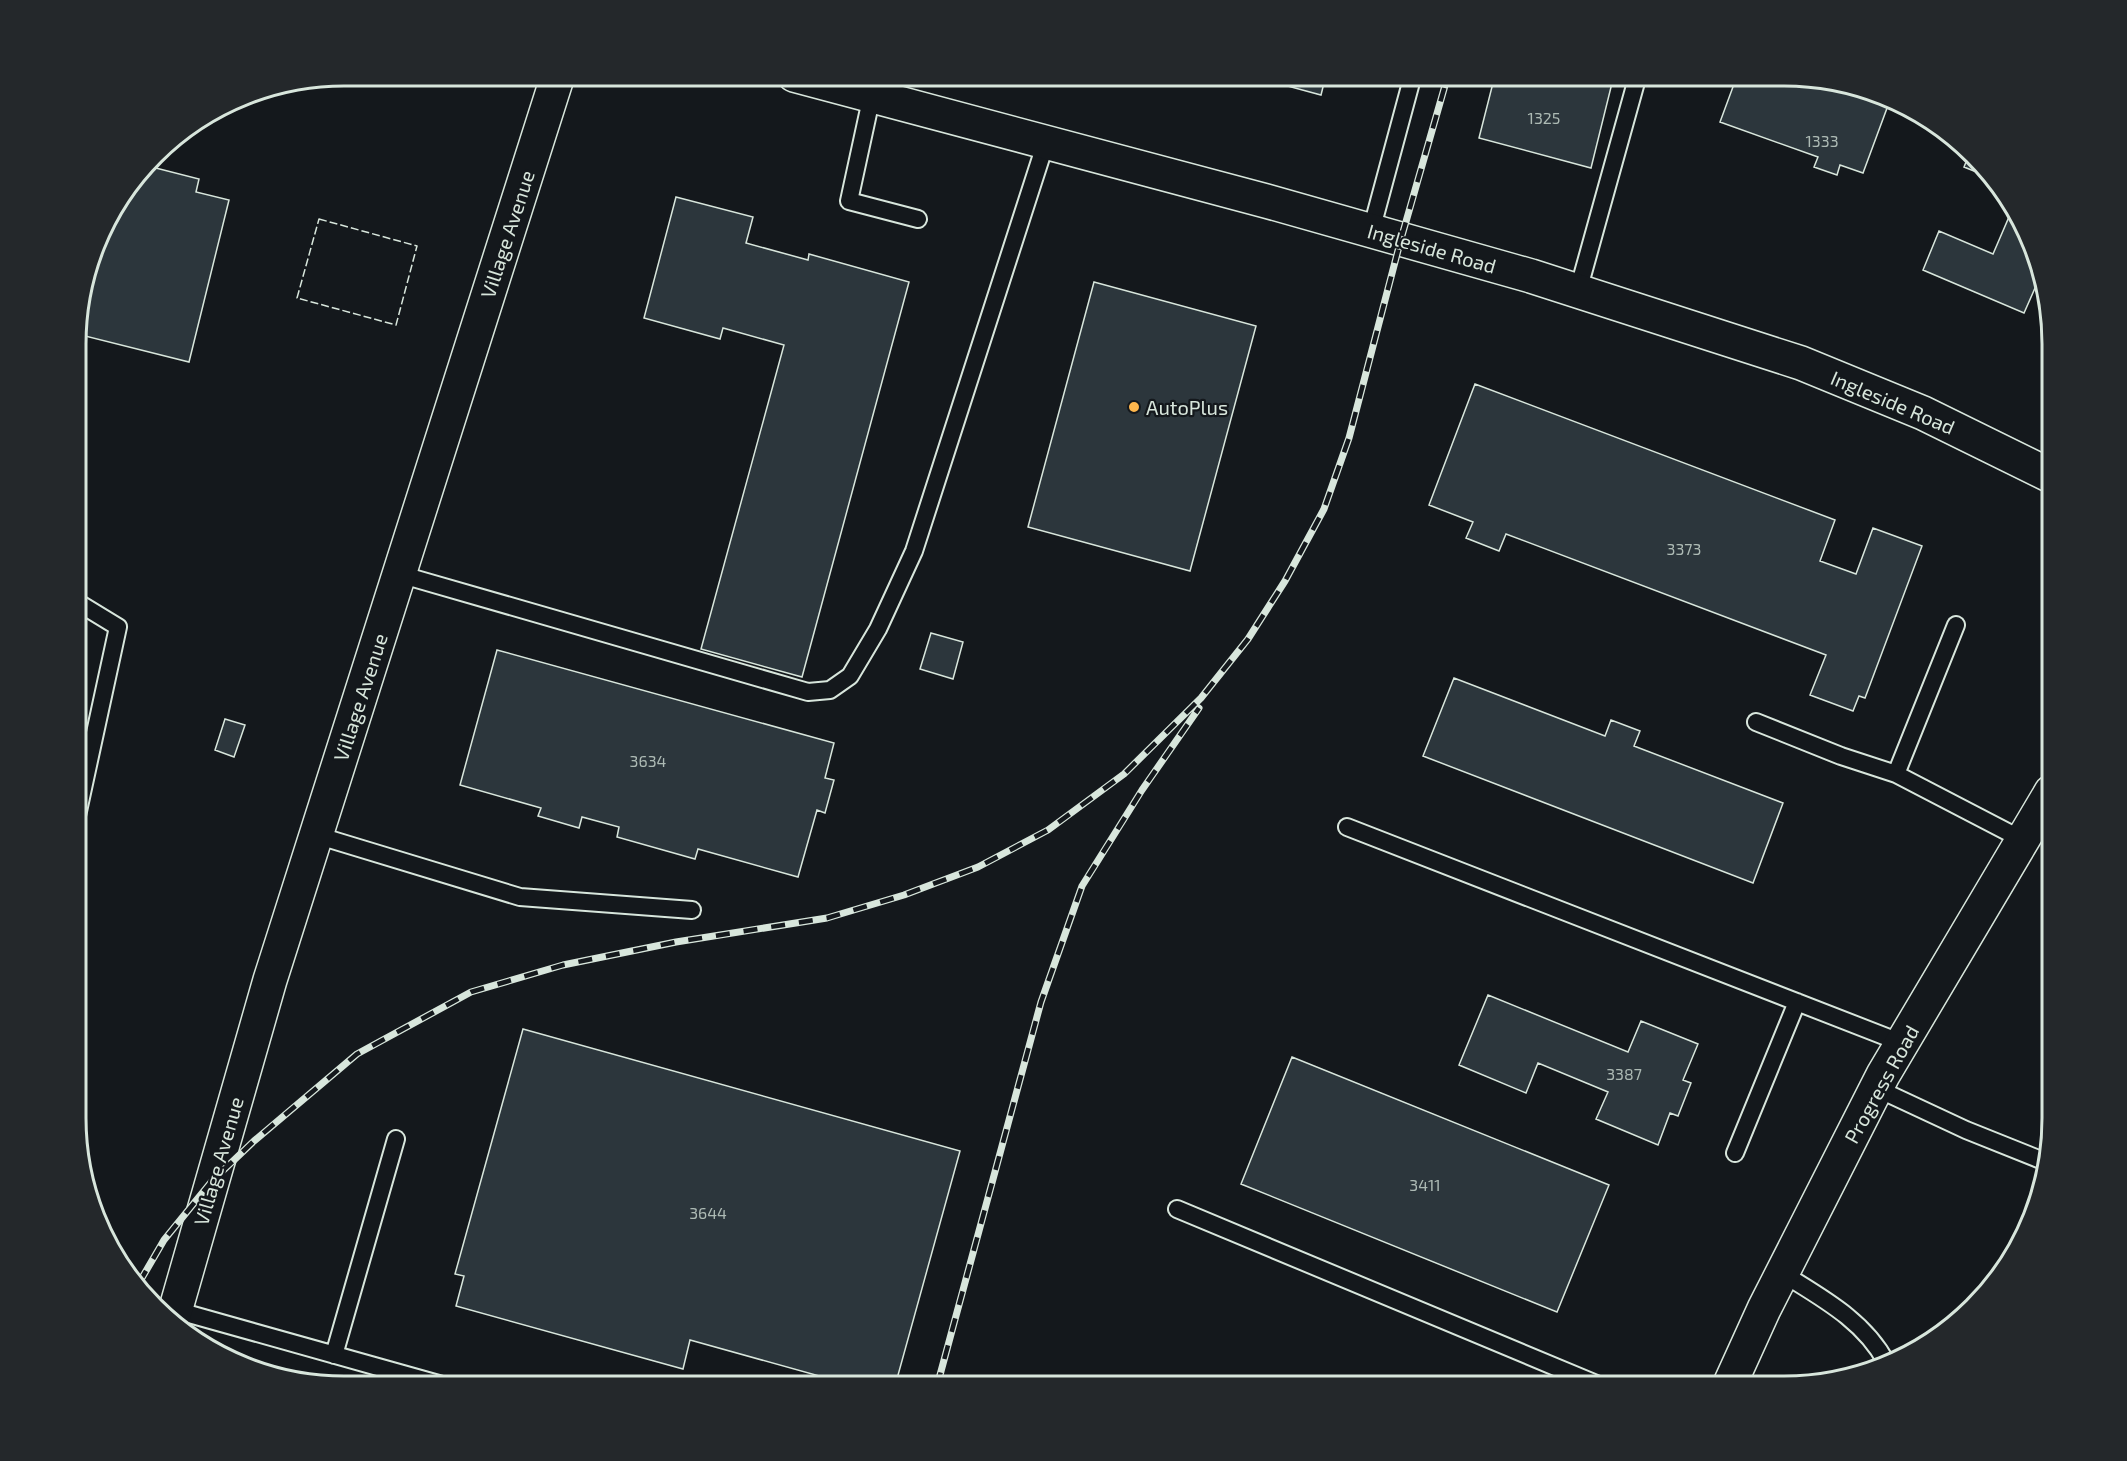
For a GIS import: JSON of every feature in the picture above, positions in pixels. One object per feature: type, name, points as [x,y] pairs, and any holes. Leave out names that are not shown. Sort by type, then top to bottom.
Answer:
[{"type":"street","name":"Village Avenue","points":[[175,1313],[270,980],[554,86]]},
{"type":"street","name":"Ingleside Road","points":[[837,86],[1532,276],[1801,363],[1923,413],[2042,472]]},
{"type":"street","name":"Progress Road","points":[[1734,1376],[1782,1273],[1876,1088],[2042,807]]},
{"type":"lane","points":[[1371,231],[1410,86]]},
{"type":"lane","points":[[1578,291],[1635,86]]},
{"type":"lane","points":[[872,95],[849,201],[918,219]]},
{"type":"lane","points":[[399,574],[808,692],[830,690],[850,676],[878,629],[914,552],[1046,142]]},
{"type":"lane","points":[[86,607],[118,627],[86,775]]},
{"type":"lane","points":[[1896,774],[1956,625]]},
{"type":"lane","points":[[1756,722],[1841,756],[1896,774],[2023,840]]},
{"type":"lane","points":[[1347,827],[1902,1043]]},
{"type":"lane","points":[[316,835],[520,897],[692,910]]},
{"type":"lane","points":[[1735,1153],[1797,1002]]},
{"type":"lane","points":[[1876,1088],[1966,1130],[2038,1159]]},
{"type":"lane","points":[[334,1355],[396,1139]]},
{"type":"lane","points":[[1178,1209],[1577,1376]]},
{"type":"lane","points":[[1782,1273],[1843,1313],[1865,1332],[1882,1356]]},
{"type":"lane","points":[[181,1318],[334,1355],[407,1376]]},
{"type":"building","points":[[1288,86],[1323,86],[1321,95]]},
{"type":"building","points":[[1492,86],[1611,86],[1591,168],[1479,138]]},
{"type":"building","points":[[1733,86],[1800,86],[1834,90],[1887,107],[1863,173],[1840,165],[1837,175],[1814,167],[1818,157],[1720,122]]},
{"type":"building","points":[[1966,161],[1976,172],[1964,167]]},
{"type":"building","points":[[155,168],[199,179],[196,192],[229,200],[189,362],[86,336],[90,293],[105,245],[129,200]]},
{"type":"building","points":[[676,197],[753,217],[746,243],[808,260],[809,254],[909,282],[802,677],[701,649],[784,345],[723,328],[720,339],[644,318]]},
{"type":"building","points":[[2009,217],[2022,245],[2035,287],[2024,313],[1923,270],[1939,231],[1993,254]]},
{"type":"building","points":[[1094,282],[1256,326],[1190,571],[1028,527]]},
{"type":"building","points":[[1475,384],[1835,520],[1820,561],[1856,574],[1873,528],[1922,546],[1865,698],[1859,696],[1853,711],[1810,695],[1826,655],[1506,534],[1499,551],[1466,538],[1473,522],[1429,505]]},
{"type":"building","points":[[931,633],[963,642],[953,679],[920,669]]},
{"type":"building","points":[[497,650],[834,743],[825,778],[834,780],[825,813],[817,810],[798,877],[698,849],[695,859],[617,837],[619,827],[582,817],[579,828],[538,816],[541,808],[460,785]]},
{"type":"building","points":[[1454,678],[1605,736],[1611,720],[1640,731],[1634,746],[1783,803],[1753,883],[1423,756]]},
{"type":"building","points":[[225,719],[245,725],[234,757],[215,750]]},
{"type":"building","points":[[1488,995],[1628,1052],[1641,1021],[1698,1044],[1683,1080],[1691,1083],[1678,1116],[1670,1113],[1658,1145],[1596,1119],[1608,1092],[1538,1063],[1526,1093],[1459,1065]]},
{"type":"building","points":[[523,1029],[960,1151],[898,1376],[819,1376],[690,1340],[683,1369],[456,1306],[464,1276],[455,1274]]},
{"type":"building","points":[[1292,1057],[1609,1185],[1557,1312],[1241,1184]]},
{"type":"railway","points":[[142,1278],[164,1240],[212,1181],[254,1141],[357,1054],[471,992],[563,965],[676,942],[827,918],[904,895],[978,867],[1048,830],[1124,774],[1201,698],[1248,639],[1285,581],[1324,509],[1349,438],[1401,239],[1445,86]]},
{"type":"railway","points":[[940,1376],[1041,1002],[1082,886],[1142,790],[1199,708]]},
{"type":"fence","points":[[319,219],[417,246],[396,325],[297,298],[319,219]]},
{"type":"place","name":"AutoPlus","points":[[1134,407]]}]
